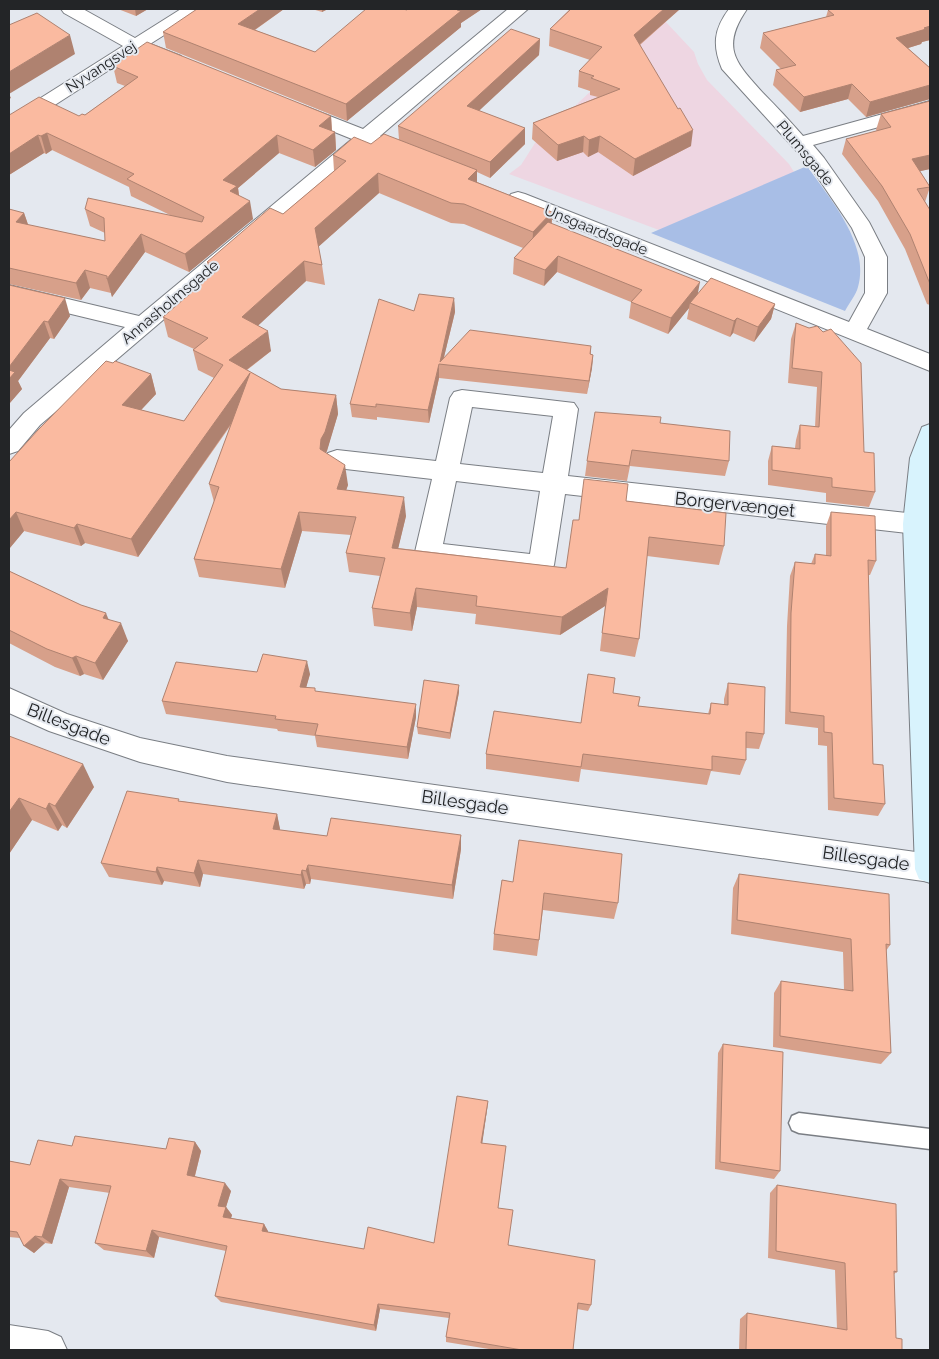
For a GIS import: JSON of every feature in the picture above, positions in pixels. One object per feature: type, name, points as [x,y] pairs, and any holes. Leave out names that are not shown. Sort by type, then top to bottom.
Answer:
[{"type":"street","points":[[70,9],[135,45],[190,67]]},
{"type":"street","name":"Nyvangsvej","points":[[9,126],[193,9]]},
{"type":"street","name":"Annasholmsgade","points":[[9,445],[32,418],[519,9]]},
{"type":"street","name":"Plumsgade","points":[[738,9],[728,21],[723,36],[724,52],[731,69],[817,162],[862,227],[876,258],[876,293],[854,333]]},
{"type":"street","points":[[281,104],[425,161]]},
{"type":"street","points":[[799,143],[930,107]]},
{"type":"street","name":"Unsgaardsgade","points":[[498,190],[930,363]]},
{"type":"street","points":[[9,292],[142,324]]},
{"type":"street","points":[[462,398],[566,410],[541,566],[428,552],[446,471],[462,398]]},
{"type":"street","points":[[930,433],[922,458],[916,524],[930,868]]},
{"type":"street","name":"Borgervænget","points":[[337,459],[916,524]]},
{"type":"street","name":"Billesgade","points":[[9,700],[59,723],[140,750],[227,769],[930,868]]},
{"type":"street","points":[[9,1344],[48,1350]]},
{"type":"lane","points":[[799,1123],[930,1139]]},
{"type":"shaded area","points":[[665,21],[694,52],[707,80],[789,164],[794,172],[659,230],[509,174],[521,165],[535,143],[605,78],[629,51]]},
{"type":"shaded area","points":[[807,166],[846,223],[858,255],[860,271],[858,287],[845,311],[651,233]]},
{"type":"building","points":[[197,9],[260,9],[238,24],[315,52],[366,9],[458,9],[461,11],[346,104],[163,32]]},
{"type":"building","points":[[571,9],[664,9],[634,35],[678,109],[680,108],[693,130],[635,159],[600,136],[589,140],[584,136],[558,145],[533,123],[620,89],[591,78],[594,76],[579,71],[602,47],[550,29]]},
{"type":"building","points":[[930,9],[930,26],[896,38],[930,68],[930,85],[870,102],[852,84],[804,97],[776,70],[796,65],[763,33],[834,15],[828,10]]},
{"type":"building","points":[[37,13],[70,35],[9,72],[9,25]]},
{"type":"building","points":[[511,29],[540,39],[467,106],[525,128],[490,162],[398,126]]},
{"type":"building","points":[[147,42],[331,116],[319,126],[335,132],[313,150],[277,135],[223,180],[237,186],[230,191],[250,201],[185,254],[141,234],[107,279],[107,276],[85,270],[76,283],[9,268],[9,209],[24,213],[16,222],[105,241],[104,218],[85,209],[88,198],[202,222],[204,217],[127,179],[134,174],[47,133],[41,136],[38,135],[9,154],[9,115],[39,97],[79,116],[85,115],[138,77],[113,66]]},
{"type":"building","points":[[930,101],[930,155],[912,159],[930,187],[917,189],[930,210],[930,284],[910,234],[882,186],[846,139],[891,127],[881,114]]},
{"type":"building","points":[[384,134],[477,170],[468,179],[552,212],[533,232],[464,204],[451,203],[378,173],[315,228],[322,265],[304,261],[242,317],[268,331],[229,360],[281,389],[336,395],[325,432],[321,439],[320,449],[345,465],[337,489],[404,497],[392,548],[566,568],[573,520],[579,520],[584,479],[628,484],[626,501],[726,513],[724,546],[649,537],[639,639],[602,633],[608,588],[562,617],[476,606],[477,596],[416,588],[410,613],[372,608],[385,558],[346,553],[356,517],[299,512],[281,569],[194,559],[219,487],[209,484],[250,373],[131,539],[77,524],[74,528],[16,512],[9,520],[9,462],[106,361],[113,363],[115,361],[151,374],[122,405],[184,421],[223,365],[193,350],[208,338],[163,317],[220,268],[207,262],[270,208],[283,214],[346,161],[333,155],[354,137],[371,144]]},
{"type":"building","points":[[548,222],[700,282],[671,318],[631,302],[642,290],[558,256],[545,270],[514,258]]},
{"type":"building","points":[[711,278],[775,304],[758,327],[737,318],[734,321],[690,303]]},
{"type":"building","points":[[9,285],[65,298],[48,322],[44,321],[9,367]]},
{"type":"building","points":[[419,294],[454,298],[440,362],[470,330],[591,346],[590,354],[593,355],[589,381],[439,364],[428,410],[376,404],[376,407],[350,404],[379,299],[414,311]]},
{"type":"building","points":[[796,323],[809,328],[817,326],[823,332],[831,329],[861,363],[864,452],[874,453],[875,492],[832,487],[832,478],[772,470],[772,446],[800,449],[800,425],[819,427],[822,372],[792,368]]},
{"type":"building","points":[[9,370],[15,372],[9,379]]},
{"type":"building","points":[[595,412],[661,417],[660,423],[730,431],[729,461],[632,450],[629,466],[587,461]]},
{"type":"building","points":[[831,512],[875,516],[876,561],[868,560],[873,764],[883,765],[885,804],[834,798],[832,733],[824,732],[824,716],[790,712],[791,613],[795,562],[815,564],[815,554],[831,556]]},
{"type":"building","points":[[9,571],[81,605],[106,613],[103,618],[121,623],[95,663],[76,656],[72,658],[47,649],[9,630]]},
{"type":"building","points":[[263,654],[307,661],[300,687],[315,688],[315,691],[416,704],[407,747],[315,735],[318,724],[275,719],[276,716],[162,701],[176,662],[257,672]]},
{"type":"building","points":[[588,674],[615,678],[613,693],[640,697],[638,706],[710,714],[711,703],[728,705],[728,683],[765,687],[764,734],[746,732],[746,760],[712,756],[712,770],[583,754],[581,767],[486,754],[494,711],[581,723]]},
{"type":"building","points":[[424,680],[459,685],[450,733],[417,727]]},
{"type":"building","points":[[9,736],[83,764],[55,806],[49,803],[46,809],[19,798],[9,812]]},
{"type":"building","points":[[127,791],[179,799],[178,801],[277,814],[273,829],[327,836],[331,818],[461,835],[452,885],[308,865],[306,871],[302,870],[301,875],[198,860],[194,873],[157,867],[156,872],[101,863]]},
{"type":"building","points":[[519,840],[622,854],[618,903],[544,893],[539,940],[494,934],[502,880],[513,882]]},
{"type":"building","points":[[739,874],[889,894],[890,945],[886,944],[891,1053],[780,1036],[781,981],[853,991],[851,939],[737,920]]},
{"type":"building","points":[[723,1044],[783,1052],[780,1171],[720,1162]]},
{"type":"building","points":[[457,1096],[488,1101],[481,1143],[506,1146],[498,1208],[513,1210],[508,1245],[595,1260],[591,1305],[578,1303],[573,1350],[522,1350],[446,1337],[450,1313],[378,1304],[374,1325],[215,1296],[227,1246],[152,1230],[146,1251],[95,1243],[111,1186],[60,1179],[42,1237],[35,1236],[24,1246],[17,1232],[9,1231],[9,1161],[30,1165],[38,1140],[72,1146],[75,1136],[166,1149],[169,1138],[195,1142],[187,1175],[225,1183],[218,1206],[226,1207],[223,1217],[264,1224],[262,1231],[364,1249],[368,1227],[434,1243]]},
{"type":"building","points":[[777,1185],[896,1204],[897,1272],[894,1271],[896,1338],[902,1339],[902,1350],[746,1350],[747,1313],[847,1330],[845,1263],[776,1251]]}]
